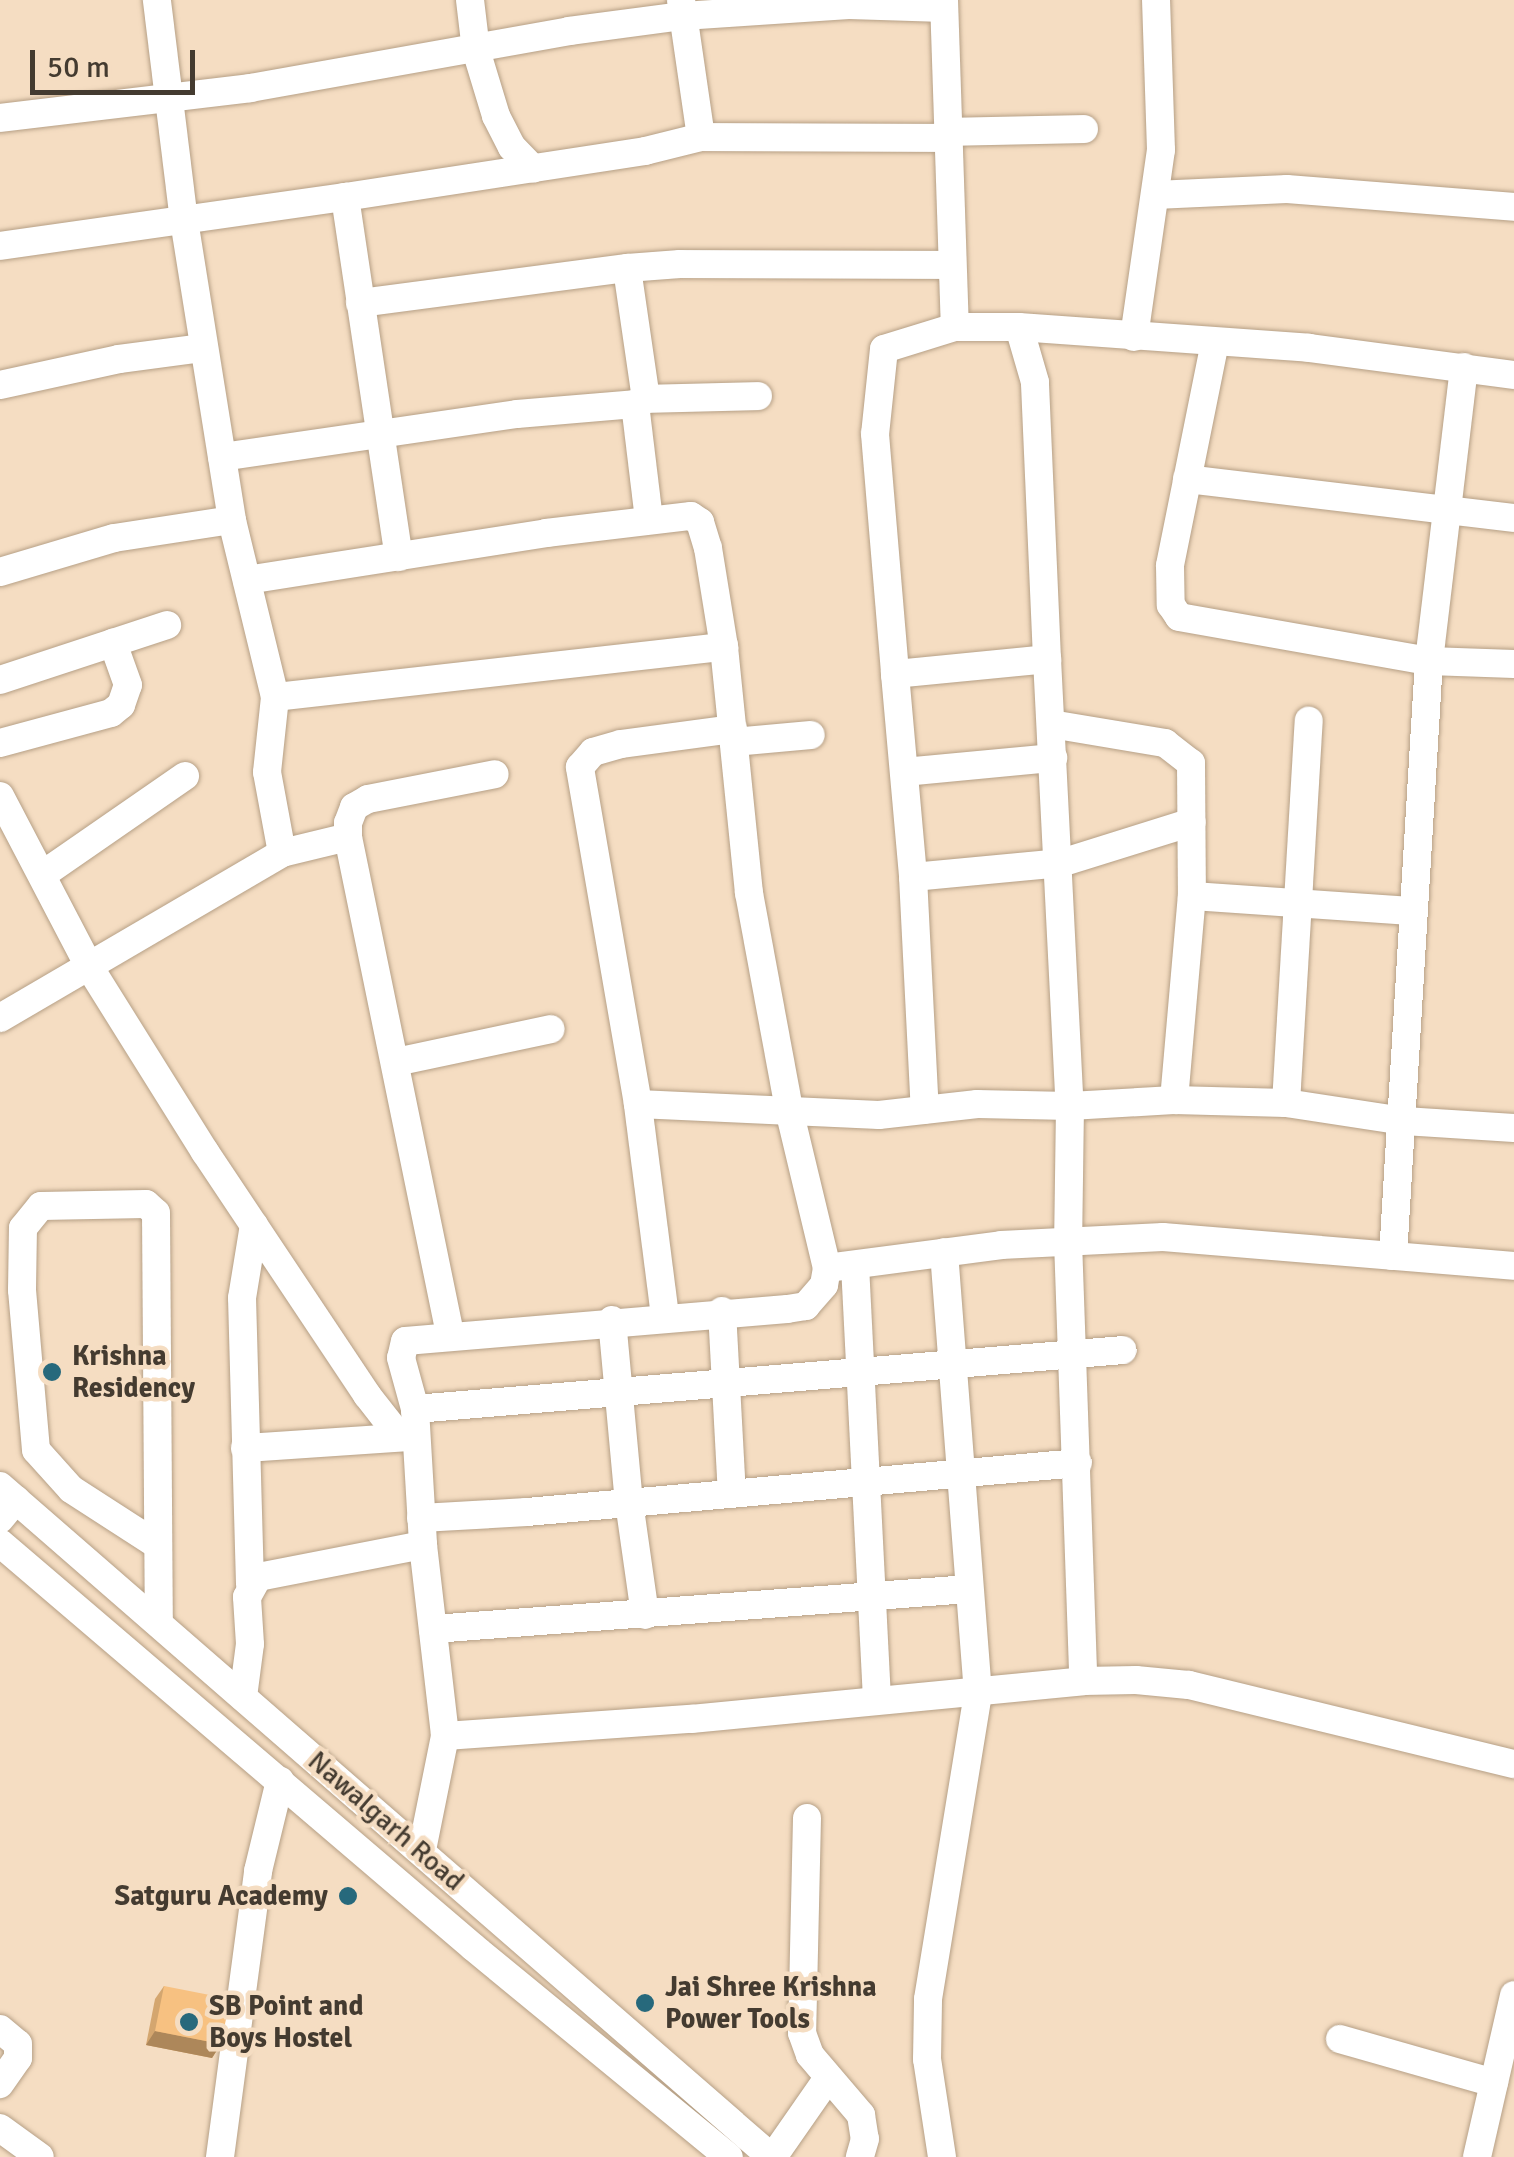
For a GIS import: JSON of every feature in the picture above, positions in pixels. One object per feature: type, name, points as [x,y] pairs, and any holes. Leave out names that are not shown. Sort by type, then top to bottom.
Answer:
[{"type":"street","points":[[157,0],[203,348],[232,520],[274,697],[267,772],[282,853]]},
{"type":"street","points":[[470,0],[476,50],[496,116],[512,147],[532,169]]},
{"type":"street","points":[[1134,337],[1161,150],[1156,0]]},
{"type":"street","points":[[0,118],[250,88],[476,50],[682,8],[944,4],[956,328]]},
{"type":"street","points":[[682,8],[701,138]]},
{"type":"street","points":[[0,246],[646,152],[701,138],[1084,129]]},
{"type":"street","points":[[1155,195],[1287,190],[1514,207]]},
{"type":"street","points":[[345,197],[399,558]]},
{"type":"street","points":[[360,303],[628,268],[698,264],[952,265]]},
{"type":"street","points":[[628,268],[649,519]]},
{"type":"street","points":[[1019,327],[1034,382],[1061,863],[1070,1106],[1068,1241],[1083,1681]]},
{"type":"street","points":[[925,1110],[913,878],[875,434],[884,349],[956,328],[1019,327],[1309,348],[1514,375]]},
{"type":"street","points":[[1215,342],[1168,586],[1171,605],[1179,617],[1429,661],[1514,664]]},
{"type":"street","points":[[0,385],[119,359],[203,348]]},
{"type":"street","points":[[1393,1256],[1429,661],[1464,368]]},
{"type":"street","points":[[222,457],[382,437],[517,414],[641,401],[758,396]]},
{"type":"street","points":[[1187,479],[1514,518]]},
{"type":"street","points":[[247,580],[649,519],[691,516],[700,522],[724,647],[749,893],[790,1114],[826,1268],[817,1298],[806,1306],[412,1337],[400,1349],[415,1409],[408,1437],[445,1736],[422,1850]]},
{"type":"street","points":[[0,572],[114,538],[232,520]]},
{"type":"street","points":[[0,680],[167,626]]},
{"type":"street","points":[[0,743],[111,713],[122,705],[128,685],[114,643]]},
{"type":"street","points":[[274,697],[724,647]]},
{"type":"street","points":[[895,674],[1047,658]]},
{"type":"street","points":[[1286,1104],[1309,721]]},
{"type":"street","points":[[1051,724],[1165,743],[1191,763],[1192,896],[1174,1100]]},
{"type":"street","points":[[664,1316],[638,1104],[580,766],[593,752],[621,744],[812,735]]},
{"type":"street","points":[[904,772],[1053,758]]},
{"type":"street","points":[[450,1334],[348,822],[354,807],[368,799],[495,774]]},
{"type":"street","points":[[42,876],[186,776]]},
{"type":"street","points":[[0,796],[90,968],[254,1226],[408,1437]]},
{"type":"street","points":[[913,878],[1061,863],[1192,822]]},
{"type":"street","points":[[0,1018],[282,853],[348,837]]},
{"type":"street","points":[[1192,896],[1411,911]]},
{"type":"street","points":[[396,1062],[551,1029]]},
{"type":"street","points":[[638,1104],[790,1114],[880,1115],[977,1104],[1070,1106],[1174,1100],[1286,1104],[1404,1121],[1514,1128]]},
{"type":"street","points":[[156,1544],[70,1489],[36,1450],[22,1290],[23,1228],[40,1206],[146,1204],[156,1213],[159,1624]]},
{"type":"street","points":[[243,1697],[250,1584],[242,1298],[254,1226]]},
{"type":"street","points":[[826,1268],[944,1252],[1163,1237],[1514,1266]]},
{"type":"street","points":[[942,2157],[927,2059],[928,1998],[978,1694],[944,1252]]},
{"type":"street","points":[[855,1264],[875,1595],[877,1698]]},
{"type":"street","points":[[722,1311],[732,1492]]},
{"type":"street","points":[[612,1320],[629,1502],[645,1615]]},
{"type":"street","points":[[415,1409],[1124,1350]]},
{"type":"street","points":[[245,1448],[408,1437]]},
{"type":"street","points":[[250,1584],[268,1572],[422,1531],[629,1502],[1078,1463]]},
{"type":"street","name":"Nawalgarh Road","points":[[5,1502],[159,1624],[772,2157]]},
{"type":"street","points":[[0,1543],[473,1947],[729,2157]]},
{"type":"street","points":[[433,1629],[969,1589]]},
{"type":"street","points":[[445,1736],[672,1720],[877,1698],[978,1694],[1083,1681],[1188,1685],[1514,1764]]},
{"type":"street","points":[[220,2157],[258,1871],[280,1780]]},
{"type":"street","points":[[807,1818],[799,2008],[810,2055],[861,2116],[865,2138],[860,2157]]},
{"type":"street","points":[[1477,2157],[1514,1995]]},
{"type":"street","points":[[0,2029],[18,2044],[18,2058],[0,2084]]},
{"type":"street","points":[[1340,2040],[1494,2083]]},
{"type":"street","points":[[772,2157],[828,2078]]},
{"type":"street","points":[[0,2128],[40,2157]]},
{"type":"building","points":[[164,1986],[230,1999],[221,2044],[155,2031]]},
{"type":"place","name":"Krishna Residency","points":[[52,1372]]},
{"type":"place","name":"Satguru Academy","points":[[348,1896]]},
{"type":"place","name":"Jai Shree Krishna Power Tools","points":[[645,2003]]},
{"type":"place","name":"SB Point and Boys Hostel","points":[[189,2022]]}]
